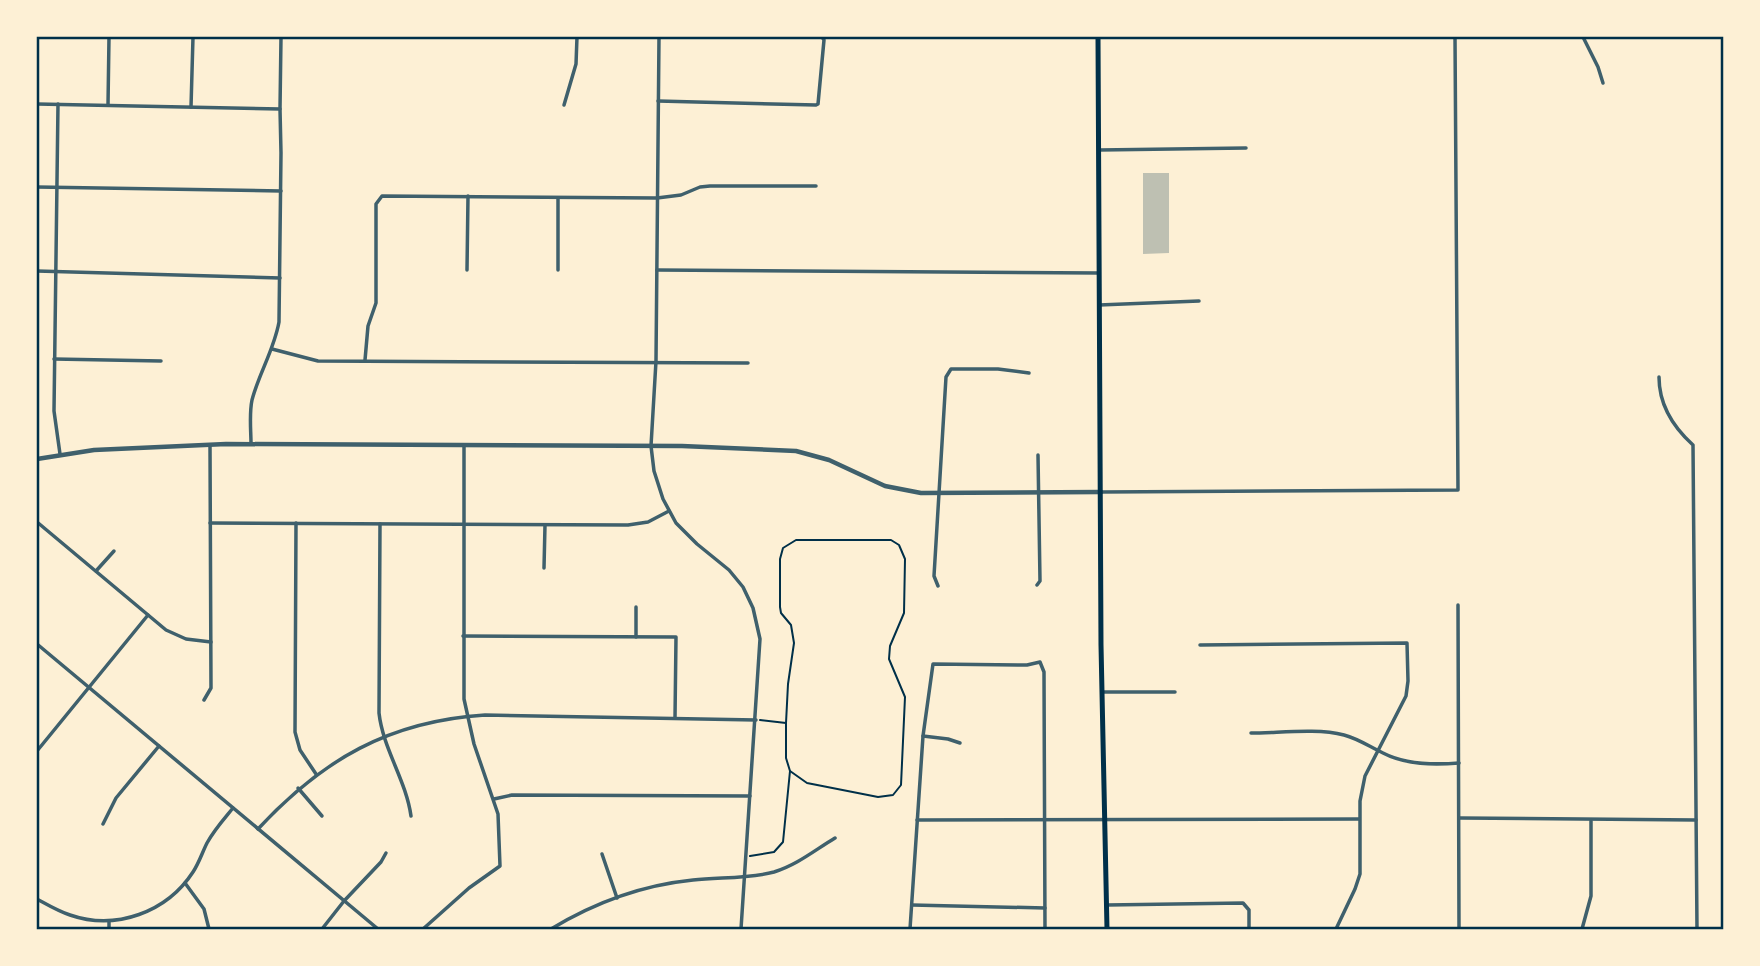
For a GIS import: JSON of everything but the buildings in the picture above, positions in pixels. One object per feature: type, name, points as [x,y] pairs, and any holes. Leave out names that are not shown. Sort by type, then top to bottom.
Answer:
[{"type":"main road","points":[[1098,37],[1107,929]]},
{"type":"street","points":[[108,105],[109,37]]},
{"type":"street","points":[[191,107],[193,37]]},
{"type":"street","points":[[251,444],[251,403],[262,368],[272,349],[279,322],[281,37]]},
{"type":"street","points":[[564,105],[576,64],[577,37]]},
{"type":"street","points":[[659,37],[656,361],[651,446],[657,485],[669,511],[685,533],[729,570],[743,587],[753,608],[760,639],[741,929]]},
{"type":"street","points":[[658,101],[816,106],[824,40],[822,37]]},
{"type":"street","points":[[37,459],[94,450],[251,444],[651,446],[796,452],[829,460],[904,491],[938,494],[1458,490],[1455,37]]},
{"type":"street","points":[[1583,37],[1603,83]]},
{"type":"street","points":[[37,104],[279,109]]},
{"type":"street","points":[[58,104],[54,411],[60,454]]},
{"type":"street","points":[[1099,150],[1247,148]]},
{"type":"street","points":[[365,360],[368,326],[376,303],[376,204],[382,196],[657,198],[681,195],[710,186],[816,186]]},
{"type":"street","points":[[37,187],[281,191]]},
{"type":"street","points":[[467,270],[468,196]]},
{"type":"street","points":[[558,198],[558,270]]},
{"type":"street","points":[[656,270],[1099,273]]},
{"type":"street","points":[[37,271],[279,278]]},
{"type":"street","points":[[1099,305],[1199,301]]},
{"type":"street","points":[[272,349],[318,361],[748,363]]},
{"type":"street","points":[[54,359],[162,361]]},
{"type":"street","points":[[938,586],[934,576],[946,377],[951,369],[998,369],[1029,373]]},
{"type":"street","points":[[1659,377],[1659,389],[1665,408],[1684,437],[1693,445],[1697,929]]},
{"type":"street","points":[[204,699],[211,688],[210,445]]},
{"type":"street","points":[[423,929],[500,866],[500,830],[494,799],[466,716],[463,678],[464,445]]},
{"type":"street","points":[[1037,585],[1040,581],[1038,455]]},
{"type":"street","points":[[210,523],[637,524],[669,511]]},
{"type":"street","points":[[37,522],[148,615],[176,635],[197,642],[211,642]]},
{"type":"street","points":[[296,523],[295,732],[300,750],[316,774]]},
{"type":"street","points":[[380,524],[379,713],[384,736],[409,802],[411,816]]},
{"type":"street","points":[[544,568],[545,525]]},
{"type":"street","points":[[96,571],[114,551]]},
{"type":"street","points":[[1458,605],[1460,929]]},
{"type":"street","points":[[636,607],[636,637]]},
{"type":"street","points":[[37,751],[148,615]]},
{"type":"street","points":[[463,636],[676,637],[676,718]]},
{"type":"street","points":[[1200,645],[1407,643],[1406,696],[1362,784],[1360,874],[1336,929]]},
{"type":"street","points":[[37,644],[378,929]]},
{"type":"street","points":[[910,929],[923,736],[933,664],[1027,665],[1040,662],[1044,672],[1045,929]]},
{"type":"street","points":[[1103,692],[1175,692]]},
{"type":"street","points":[[258,829],[298,788],[316,774],[347,754],[384,736],[418,725],[466,716],[756,720]]},
{"type":"street","points":[[1251,733],[1334,733],[1357,738],[1384,754],[1413,762],[1459,763]]},
{"type":"street","points":[[923,736],[960,743]]},
{"type":"street","points":[[103,824],[116,798],[159,746]]},
{"type":"street","points":[[298,788],[322,816]]},
{"type":"street","points":[[494,799],[512,795],[750,796]]},
{"type":"street","points":[[37,899],[72,916],[109,921],[147,912],[167,900],[185,883],[214,831],[233,808]]},
{"type":"street","points":[[1459,818],[1696,820]]},
{"type":"street","points":[[917,820],[1360,820]]},
{"type":"street","points":[[1582,929],[1591,896],[1591,820]]},
{"type":"street","points":[[551,929],[617,898],[672,883],[744,877],[782,869],[835,838]]},
{"type":"street","points":[[322,929],[386,853]]},
{"type":"street","points":[[602,854],[617,898]]},
{"type":"street","points":[[185,883],[200,900],[209,929]]},
{"type":"street","points":[[1107,905],[1243,902],[1249,910],[1249,929]]},
{"type":"street","points":[[912,905],[1045,908]]},
{"type":"street","points":[[109,921],[109,929]]},
{"type":"path","points":[[746,856],[774,852],[783,842],[790,771],[786,758],[788,684],[794,643],[792,625],[780,607],[780,559],[783,548],[796,540],[804,539],[891,540],[899,545],[905,559],[904,613],[890,646],[889,659],[905,697],[901,785],[893,795],[878,797],[807,783],[790,771]]},
{"type":"path","points":[[756,720],[786,723]]}]
